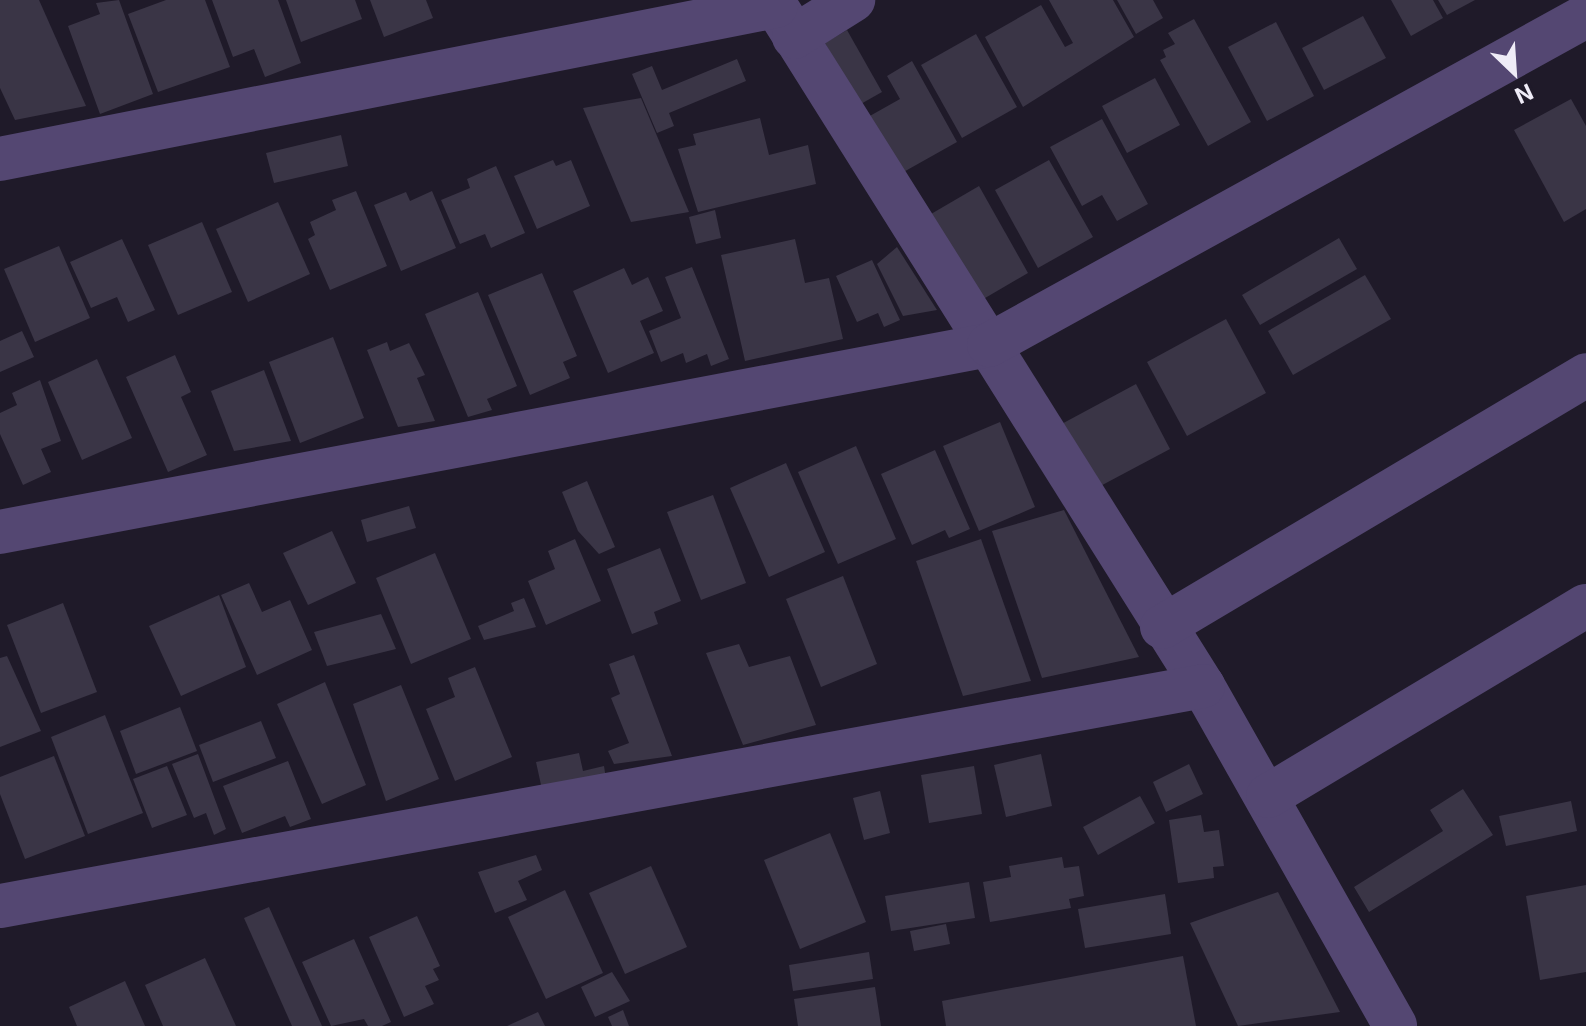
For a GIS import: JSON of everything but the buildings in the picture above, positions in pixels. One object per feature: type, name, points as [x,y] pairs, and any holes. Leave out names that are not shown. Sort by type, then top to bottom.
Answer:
[{"type":"street","points":[[0,159],[853,0]]},
{"type":"street","points":[[781,14],[1162,627],[1203,686],[1268,796],[1395,1026]]},
{"type":"street","points":[[0,532],[989,345],[1586,16]]},
{"type":"street","points":[[1162,627],[1586,375]]},
{"type":"street","points":[[1268,796],[1586,606]]},
{"type":"street","points":[[0,906],[1203,686]]}]
